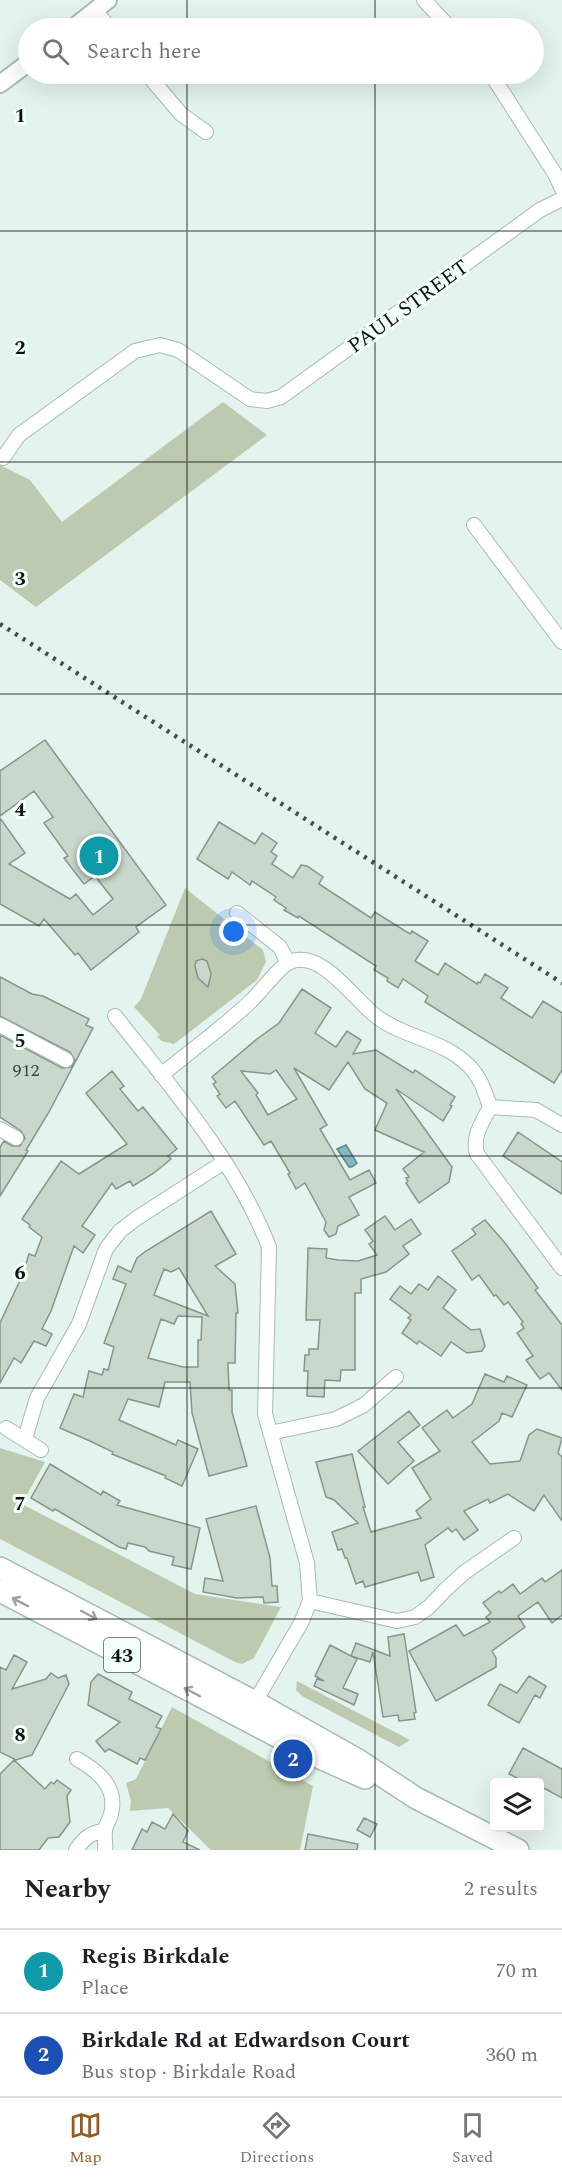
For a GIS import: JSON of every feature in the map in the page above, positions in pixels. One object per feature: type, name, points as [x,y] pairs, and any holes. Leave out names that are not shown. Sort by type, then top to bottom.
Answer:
[{"type":"main road","name":"43","points":[[0,1568],[250,1710],[351,1772],[416,1798],[518,1850]]},
{"type":"main road","name":"43","points":[[0,1591],[250,1710]]},
{"type":"street","points":[[423,0],[440,18]]},
{"type":"street","points":[[85,18],[101,5]]},
{"type":"street","points":[[0,84],[18,70]]},
{"type":"street","points":[[156,84],[181,114],[206,132]]},
{"type":"street","points":[[497,84],[555,174],[562,189]]},
{"type":"street","name":"PAUL STREET","points":[[3,458],[20,435],[135,351],[160,345],[178,350],[250,399],[267,401],[281,397],[540,210],[562,199]]},
{"type":"street","points":[[474,525],[562,642]]},
{"type":"street","points":[[237,913],[280,947],[288,963]]},
{"type":"street","points":[[161,1076],[250,1003],[288,963],[302,960],[318,963],[376,1017],[395,1028],[433,1042],[469,1066],[483,1085],[490,1107],[476,1133],[474,1143],[477,1154],[562,1268]]},
{"type":"street","points":[[115,1016],[204,1132],[260,1224],[269,1247],[265,1414],[307,1563],[310,1601],[301,1623],[250,1710]]},
{"type":"street","points":[[0,1025],[66,1060]]},
{"type":"street","points":[[490,1107],[536,1110],[562,1125]]},
{"type":"street","points":[[0,1129],[16,1138]]},
{"type":"street","points":[[25,1439],[37,1398],[79,1324],[106,1249],[120,1231],[136,1218],[224,1162]]},
{"type":"street","points":[[270,1432],[336,1419],[364,1406],[396,1377]]},
{"type":"street","points":[[6,1428],[41,1450]]},
{"type":"street","points":[[310,1601],[397,1621],[415,1617],[429,1607],[465,1572],[514,1538]]},
{"type":"street","points":[[77,1759],[93,1768],[105,1779],[113,1794],[112,1813],[105,1830],[105,1850]]},
{"type":"street","points":[[76,1850],[83,1839],[94,1832],[105,1830]]},
{"type":"green space","points":[[223,402],[267,435],[36,607],[0,580],[0,465],[30,480],[62,522]]},
{"type":"green space","points":[[185,888],[263,950],[266,962],[257,980],[174,1044],[157,1037],[160,1035],[134,1007],[141,999]]},
{"type":"green space","points":[[0,1448],[45,1462],[22,1504],[195,1594],[281,1607],[254,1658],[242,1664],[235,1662],[0,1539]]},
{"type":"green space","points":[[297,1681],[410,1740],[399,1747],[302,1696],[296,1690]]},
{"type":"green space","points":[[172,1707],[313,1786],[300,1850],[211,1850],[168,1808],[130,1811],[131,1801],[126,1783],[136,1779]]},
{"type":"water","points":[[346,1145],[357,1163],[352,1167],[349,1167],[337,1149]]},
{"type":"building","points":[[45,740],[166,905],[136,927],[139,932],[91,970],[78,953],[75,955],[44,919],[39,926],[0,904],[0,818],[25,853],[9,864],[70,899],[76,894],[93,915],[113,899],[95,876],[84,884],[64,858],[68,856],[44,823],[53,817],[34,791],[0,816],[0,771]]},
{"type":"building","points":[[219,822],[255,844],[262,833],[277,843],[271,852],[277,856],[272,864],[293,878],[301,865],[307,866],[323,877],[319,884],[371,918],[375,912],[410,934],[412,931],[428,941],[415,961],[438,975],[445,963],[477,984],[485,974],[508,988],[501,998],[532,1018],[543,1001],[562,1013],[562,1070],[554,1083],[425,1002],[428,996],[403,979],[398,988],[387,981],[388,978],[374,970],[376,966],[299,916],[298,918],[284,910],[286,908],[274,900],[276,897],[252,881],[250,885],[232,872],[228,879],[197,859]]},
{"type":"building","points":[[202,959],[207,961],[211,974],[208,987],[198,978],[195,966],[196,961]]},
{"type":"building","points":[[0,977],[89,1019],[86,1025],[93,1028],[49,1112],[26,1150],[28,1151],[0,1196],[0,1147],[4,1141],[12,1146],[20,1146],[25,1138],[21,1131],[0,1117],[0,1035],[62,1068],[71,1067],[75,1060],[70,1052],[0,1016]]},
{"type":"building","points":[[302,989],[331,1008],[315,1033],[336,1047],[347,1031],[361,1040],[353,1054],[376,1050],[413,1073],[415,1070],[455,1097],[443,1121],[396,1089],[452,1167],[449,1182],[419,1203],[406,1183],[408,1181],[406,1178],[409,1177],[403,1169],[424,1152],[375,1130],[387,1103],[365,1089],[348,1062],[329,1090],[294,1068],[327,1125],[320,1129],[350,1180],[369,1170],[376,1183],[349,1197],[359,1215],[338,1226],[336,1234],[329,1237],[324,1230],[326,1222],[305,1183],[296,1189],[288,1174],[290,1173],[271,1141],[264,1145],[235,1101],[226,1108],[217,1096],[220,1094],[213,1084],[216,1082],[212,1077],[279,1023]],"holes":[[[276,1070],[297,1099],[268,1115],[256,1095],[258,1093],[241,1071],[270,1074]]]},
{"type":"building","points":[[112,1071],[124,1086],[120,1089],[138,1111],[143,1107],[177,1149],[168,1156],[171,1159],[133,1186],[130,1181],[116,1189],[112,1183],[82,1226],[95,1235],[83,1253],[74,1246],[51,1311],[42,1329],[52,1334],[46,1346],[34,1341],[21,1363],[14,1358],[0,1383],[0,1323],[22,1276],[29,1254],[35,1256],[42,1237],[22,1219],[61,1161],[79,1174],[127,1144],[86,1093]]},
{"type":"building","points":[[518,1132],[562,1162],[562,1194],[503,1156]]},
{"type":"building","points":[[211,1211],[236,1254],[215,1266],[235,1284],[238,1313],[236,1313],[235,1363],[228,1363],[229,1390],[232,1390],[232,1412],[247,1466],[209,1476],[192,1413],[190,1382],[165,1382],[159,1407],[128,1399],[119,1420],[176,1445],[178,1440],[198,1449],[182,1486],[165,1478],[166,1476],[112,1454],[113,1452],[60,1428],[74,1394],[83,1397],[89,1371],[102,1375],[104,1369],[108,1370],[114,1347],[104,1343],[126,1284],[113,1279],[118,1266],[131,1272],[137,1258]],"holes":[[[179,1268],[208,1316],[154,1295],[164,1269],[171,1272]],[[178,1316],[202,1317],[201,1340],[198,1340],[198,1367],[183,1367],[148,1358],[161,1319],[174,1324]]]},
{"type":"building","points":[[385,1216],[395,1230],[411,1219],[421,1234],[403,1246],[409,1254],[386,1272],[361,1279],[361,1293],[355,1293],[355,1370],[341,1370],[340,1381],[325,1380],[324,1397],[307,1396],[308,1371],[304,1371],[305,1355],[309,1355],[309,1349],[318,1349],[320,1320],[306,1320],[308,1248],[327,1249],[326,1258],[338,1260],[358,1261],[377,1255],[369,1244],[373,1241],[365,1230]]},
{"type":"building","points":[[485,1220],[538,1288],[535,1290],[562,1325],[562,1390],[549,1373],[540,1379],[526,1360],[533,1356],[517,1333],[524,1328],[521,1324],[523,1322],[508,1302],[504,1305],[496,1295],[494,1296],[479,1275],[472,1280],[452,1251],[476,1234],[472,1229]]},
{"type":"building","points":[[438,1276],[456,1290],[443,1308],[471,1330],[480,1329],[485,1346],[482,1351],[467,1353],[451,1342],[441,1356],[419,1341],[417,1344],[402,1333],[411,1320],[408,1318],[411,1315],[390,1299],[400,1286],[411,1294],[419,1284],[428,1290]]},
{"type":"building","points":[[485,1374],[504,1382],[507,1376],[527,1385],[512,1417],[502,1413],[499,1421],[472,1442],[490,1464],[520,1461],[529,1435],[537,1429],[562,1438],[558,1453],[562,1457],[562,1521],[544,1495],[534,1511],[508,1494],[490,1503],[488,1499],[464,1511],[478,1530],[464,1540],[456,1529],[452,1532],[448,1528],[425,1545],[434,1577],[421,1581],[418,1572],[365,1587],[363,1581],[356,1584],[347,1558],[342,1549],[338,1550],[332,1532],[358,1523],[334,1500],[326,1497],[316,1462],[352,1454],[365,1507],[363,1507],[371,1532],[421,1518],[416,1511],[431,1499],[412,1468],[440,1451],[422,1428],[447,1410],[453,1418],[472,1404]]},
{"type":"building","points":[[409,1411],[420,1425],[398,1442],[414,1461],[388,1484],[358,1451]]},
{"type":"building","points":[[50,1464],[101,1495],[103,1491],[120,1501],[117,1505],[200,1528],[191,1569],[172,1565],[174,1557],[149,1551],[145,1547],[128,1543],[126,1549],[119,1547],[55,1509],[53,1511],[31,1498]]},
{"type":"building","points":[[256,1506],[270,1558],[272,1586],[277,1586],[278,1602],[264,1603],[263,1597],[237,1598],[203,1592],[205,1578],[223,1581],[206,1519]]},
{"type":"building","points":[[562,1570],[562,1615],[552,1623],[538,1602],[518,1616],[525,1627],[492,1651],[496,1658],[496,1667],[436,1701],[409,1651],[456,1625],[464,1636],[490,1622],[486,1617],[491,1613],[483,1603],[499,1591],[501,1593],[513,1584],[520,1594],[542,1578],[545,1582]]},
{"type":"building","points":[[404,1634],[416,1712],[414,1713],[415,1719],[399,1721],[398,1715],[383,1717],[373,1652],[370,1662],[351,1656],[356,1643],[390,1656],[388,1637]]},
{"type":"building","points":[[330,1645],[357,1659],[343,1688],[358,1694],[354,1705],[314,1686],[317,1679],[324,1681],[315,1676]]},
{"type":"building","points":[[14,1655],[27,1662],[12,1689],[46,1679],[51,1673],[58,1678],[66,1675],[69,1684],[32,1755],[16,1760],[0,1752],[0,1667],[6,1670]]},
{"type":"building","points":[[98,1674],[132,1692],[129,1699],[162,1716],[156,1727],[161,1729],[145,1760],[140,1758],[137,1764],[109,1749],[105,1752],[96,1741],[120,1722],[88,1705],[91,1682]]},
{"type":"building","points":[[529,1676],[546,1686],[540,1698],[535,1695],[519,1723],[488,1705],[500,1684],[517,1693]]},
{"type":"building","points":[[523,1748],[562,1769],[562,1798],[544,1788],[544,1778],[517,1778],[509,1774]]},
{"type":"building","points":[[14,1760],[45,1789],[51,1782],[54,1784],[57,1780],[71,1790],[67,1796],[70,1822],[59,1837],[48,1838],[39,1850],[0,1850],[0,1774]]},
{"type":"building","points":[[173,1814],[188,1831],[183,1842],[200,1850],[132,1850],[142,1829],[147,1832],[152,1822],[165,1829]]},
{"type":"building","points":[[364,1818],[377,1824],[370,1837],[357,1830]]},
{"type":"building","points":[[308,1834],[358,1844],[357,1850],[305,1850]]},
{"type":"railway","points":[[0,624],[562,983]]},
{"type":"place","name":"Regis Birkdale","points":[[99,856]]},
{"type":"place","name":"Birkdale Rd at Edwardson Court","points":[[293,1759]]}]
